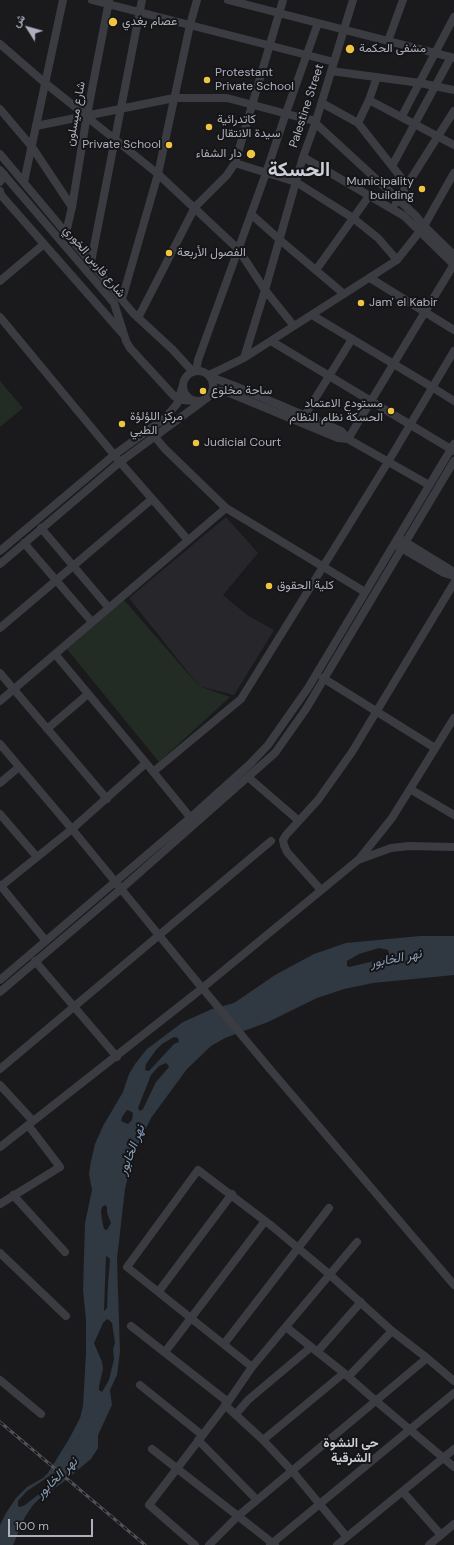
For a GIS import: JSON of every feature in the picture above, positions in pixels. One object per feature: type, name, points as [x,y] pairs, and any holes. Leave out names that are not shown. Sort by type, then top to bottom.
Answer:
[{"type":"street","points":[[24,182],[63,0]]},
{"type":"street","points":[[92,0],[109,2],[140,12],[334,62]]},
{"type":"street","points":[[90,262],[122,109],[142,0]]},
{"type":"street","points":[[122,299],[158,174],[190,25],[197,0]]},
{"type":"street","points":[[228,0],[453,58],[392,166]]},
{"type":"street","points":[[138,318],[195,207],[227,175],[235,163],[283,0]]},
{"type":"street","name":"Palestine Street","points":[[244,358],[280,240],[303,157],[322,103],[353,0]]},
{"type":"street","points":[[388,41],[403,0]]},
{"type":"street","name":"شارع ميسلون","points":[[66,233],[109,2]]},
{"type":"street","points":[[402,116],[454,17]]},
{"type":"street","points":[[0,552],[165,418],[180,399],[186,377],[195,371],[318,23]]},
{"type":"street","points":[[0,44],[45,84],[87,115],[92,121],[158,174],[195,207],[238,249],[265,290],[294,326]]},
{"type":"street","points":[[332,71],[420,83],[454,90]]},
{"type":"street","points":[[358,123],[377,77]]},
{"type":"street","points":[[36,126],[174,98],[221,98],[286,112],[306,118],[315,124],[416,216],[421,229],[454,265],[348,439]]},
{"type":"street","points":[[368,100],[402,116],[454,145]]},
{"type":"street","points":[[322,103],[358,123],[407,184]]},
{"type":"street","points":[[0,109],[32,147],[72,207]]},
{"type":"street","points":[[393,210],[407,184],[454,111]]},
{"type":"street","points":[[0,154],[138,318],[195,371],[204,372],[210,376],[341,431],[348,439],[429,485]]},
{"type":"street","points":[[303,157],[404,216],[453,253]]},
{"type":"street","points":[[235,163],[296,182],[353,218],[378,238],[397,260]]},
{"type":"street","points":[[0,182],[2,172]]},
{"type":"street","name":"شارع فارس الخوري","points":[[2,172],[114,304],[130,348],[171,394],[180,399],[199,401]]},
{"type":"street","points":[[210,376],[244,358],[397,260],[421,229],[454,173]]},
{"type":"street","points":[[448,184],[454,190]]},
{"type":"street","points":[[0,191],[1,195],[125,336]]},
{"type":"street","points":[[316,270],[369,196]]},
{"type":"street","points":[[251,214],[344,294]]},
{"type":"street","points":[[0,281],[44,244]]},
{"type":"street","points":[[370,278],[454,330]]},
{"type":"street","points":[[312,315],[454,401]]},
{"type":"street","points":[[0,317],[117,458],[188,540]]},
{"type":"street","points":[[305,415],[352,339]]},
{"type":"street","points":[[0,992],[121,889],[193,821],[250,764],[278,733],[308,688],[429,485],[453,448],[410,425],[271,341]]},
{"type":"street","points":[[154,772],[241,698],[388,462],[454,351]]},
{"type":"street","points":[[0,564],[42,528],[117,458],[155,436],[199,401],[209,397],[213,390],[214,384],[210,376]]},
{"type":"street","points":[[183,385],[183,390],[186,396],[199,401]]},
{"type":"street","points":[[213,390],[227,392],[338,438],[348,439]]},
{"type":"street","points":[[165,418],[171,405],[171,394]]},
{"type":"street","points":[[155,436],[165,449],[226,508],[365,592]]},
{"type":"street","points":[[0,980],[115,882],[248,777],[274,753],[306,708],[454,461]]},
{"type":"street","points":[[0,628],[152,499]]},
{"type":"street","points":[[0,701],[226,508]]},
{"type":"street","points":[[42,528],[109,608]]},
{"type":"street","points":[[396,540],[444,573],[454,576]]},
{"type":"street","points":[[24,543],[92,622]]},
{"type":"street","points":[[404,545],[454,572]]},
{"type":"street","points":[[321,890],[287,852],[283,840],[323,794],[352,752],[454,583]]},
{"type":"street","points":[[55,654],[193,821]]},
{"type":"street","points":[[0,673],[107,799]]},
{"type":"street","points":[[323,678],[435,748]]},
{"type":"street","points":[[47,729],[88,694]]},
{"type":"street","points":[[0,1147],[117,1057],[226,970],[358,860],[384,829],[454,718]]},
{"type":"street","points":[[0,744],[269,1068],[454,1285]]},
{"type":"street","points":[[46,941],[0,886],[72,829],[146,763]]},
{"type":"street","points":[[0,782],[19,767]]},
{"type":"street","points":[[248,777],[299,822]]},
{"type":"street","points":[[410,789],[454,815]]},
{"type":"street","points":[[0,814],[37,857]]},
{"type":"street","points":[[0,1069],[158,934],[271,841]]},
{"type":"street","points":[[358,860],[391,848],[409,846],[454,848]]},
{"type":"street","points":[[35,962],[117,1057]]},
{"type":"street","points":[[0,1085],[31,1123],[60,1167],[0,1204]]},
{"type":"street","points":[[252,1367],[192,1317],[127,1267],[198,1170],[232,1194],[265,1221],[329,1274],[392,1331],[428,1358],[454,1381]]},
{"type":"street","points":[[159,1291],[232,1194]]},
{"type":"street","points":[[13,1195],[65,1252]]},
{"type":"street","points":[[224,1344],[329,1208]]},
{"type":"street","points":[[165,1352],[265,1221]]},
{"type":"street","points":[[195,1545],[149,1504],[227,1404],[252,1367],[357,1242]]},
{"type":"street","points":[[0,1253],[66,1316]]},
{"type":"street","points":[[236,1414],[248,1400],[314,1349],[361,1302]]},
{"type":"street","points":[[131,1326],[165,1352],[227,1404],[293,1472],[347,1537]]},
{"type":"street","points":[[286,1327],[346,1374],[454,1467]]},
{"type":"street","points":[[262,1440],[346,1374],[392,1331]]},
{"type":"street","points":[[209,1545],[238,1516],[293,1472],[428,1358]]},
{"type":"street","points":[[0,1380],[42,1414]]},
{"type":"street","points":[[140,1385],[200,1438],[257,1500]]},
{"type":"street","points":[[152,1449],[273,1544],[320,1503],[454,1393]]},
{"type":"street","points":[[337,1545],[454,1449]]},
{"type":"street","points":[[403,1492],[441,1535]]},
{"type":"street","points":[[433,1544],[454,1524]]},
{"type":"shaded area","points":[[0,381],[23,408],[0,427]]},
{"type":"shaded area","points":[[226,517],[258,553],[223,595],[247,615],[274,630],[234,695],[199,686],[129,598]]},
{"type":"shaded area","points":[[124,600],[199,686],[230,697],[159,762],[67,649]]},
{"type":"water","name":"نهر الخابور","points":[[420,936],[454,936],[454,975],[373,983],[344,989],[317,998],[268,1022],[225,1038],[211,1046],[187,1069],[151,1118],[138,1145],[125,1189],[117,1259],[120,1352],[117,1375],[110,1390],[112,1405],[98,1435],[98,1448],[91,1459],[33,1505],[25,1517],[13,1545],[0,1545],[0,1525],[6,1513],[16,1498],[27,1487],[43,1478],[48,1473],[80,1418],[83,1406],[86,1353],[86,1320],[83,1290],[85,1223],[92,1190],[89,1174],[95,1144],[103,1126],[123,1092],[129,1074],[147,1049],[183,1022],[212,1009],[234,1003],[275,975],[314,954],[346,943]],"holes":[[[379,948],[388,950],[389,954],[387,958],[349,967],[347,966],[347,961],[359,954]],[[174,1037],[178,1038],[179,1042],[174,1044],[149,1071],[145,1070],[146,1064],[162,1044]],[[166,1063],[168,1065],[169,1067],[156,1082],[143,1109],[140,1111],[138,1108],[151,1075],[159,1066]],[[127,1110],[133,1113],[132,1120],[128,1124],[121,1121]],[[105,1205],[107,1207],[107,1213],[111,1223],[107,1230],[104,1229],[101,1211],[102,1207]],[[106,1256],[110,1260],[107,1308],[104,1311]],[[107,1319],[109,1320],[112,1323],[115,1343],[113,1349],[114,1359],[109,1380],[102,1392],[99,1390],[103,1369],[102,1362],[94,1343],[103,1323]],[[54,1473],[58,1476],[57,1480],[25,1505],[20,1507],[18,1506],[18,1501],[27,1491]]]},
{"type":"railway","points":[[0,1422],[145,1545]]},
{"type":"place","name":"عصام بغدي","points":[[113,22]]},
{"type":"place","name":"مشفى الحكمة","points":[[350,49]]},
{"type":"place","name":"Protestant Private School","points":[[207,80]]},
{"type":"place","name":"كاتدرائية سيدة الانتقال","points":[[209,127]]},
{"type":"place","name":"Private School","points":[[169,145]]},
{"type":"place","name":"دار الشفاء","points":[[251,154]]},
{"type":"place","name":"Municipality building","points":[[422,189]]},
{"type":"place","name":"الفصول الأربعة","points":[[169,253]]},
{"type":"place","name":"Jam' el Kabir","points":[[361,303]]},
{"type":"place","name":"ساحة مخلوع","points":[[203,391]]},
{"type":"place","name":"مستودع الاعتماد الحسكة نظام النظام","points":[[391,411]]},
{"type":"place","name":"مركز اللؤلؤة الطبي","points":[[122,424]]},
{"type":"place","name":"Judicial Court","points":[[196,443]]},
{"type":"place","name":"كلية الحقوق","points":[[269,586]]},
{"type":"district","name":"الحسكة","points":[[299,171]]},
{"type":"district","name":"حي النشوة الشرقية","points":[[351,1452]]}]
